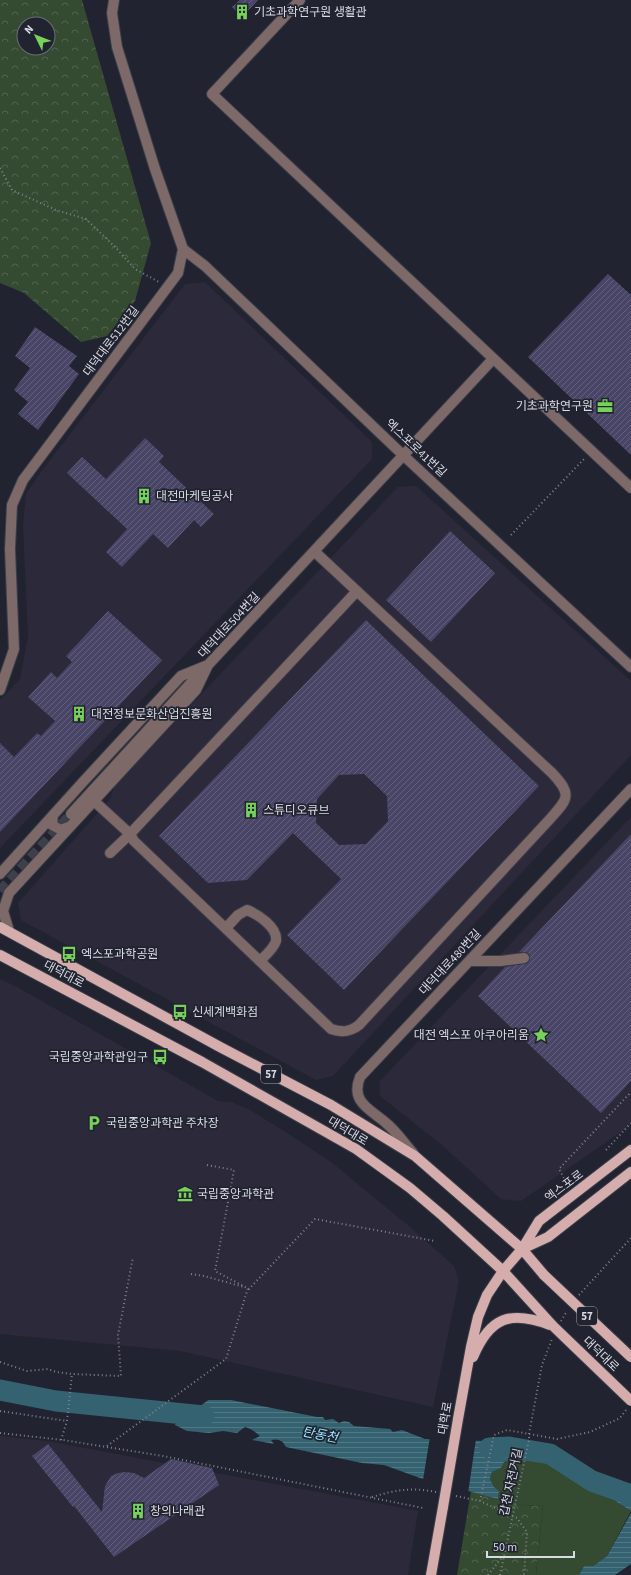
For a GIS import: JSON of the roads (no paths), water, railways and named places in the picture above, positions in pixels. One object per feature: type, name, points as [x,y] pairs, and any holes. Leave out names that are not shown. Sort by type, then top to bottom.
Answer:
[{"type":"main road","name":"대덕대로","points":[[4,929],[220,1048],[331,1104],[415,1156],[522,1249],[544,1275],[631,1357]]},
{"type":"main road","name":"대덕대로","points":[[0,955],[202,1062],[356,1149],[410,1188],[443,1216],[502,1271],[629,1405]]},
{"type":"main road","name":"엑스포로","points":[[502,1271],[522,1249],[539,1221],[631,1150]]},
{"type":"main road","name":"엑스포로","points":[[522,1249],[548,1237],[631,1172]]},
{"type":"main road","name":"대학로","points":[[431,1575],[465,1378],[478,1317],[487,1295],[502,1271]]},
{"type":"main road","points":[[465,1378],[478,1345],[490,1329],[503,1319],[517,1317],[533,1319],[553,1326]]},
{"type":"street","name":"대덕대로512번길","points":[[0,690],[14,649],[10,549],[12,505],[23,480],[178,273],[183,249],[117,47],[112,13],[114,0]]},
{"type":"street","points":[[300,0],[212,94],[631,488]]},
{"type":"street","name":"엑스포로41번길","points":[[183,249],[205,266],[404,456],[631,667]]},
{"type":"street","name":"대덕대로504번길","points":[[4,929],[3,911],[9,893],[196,690],[208,665],[315,552],[493,359]]},
{"type":"street","points":[[94,801],[331,1029],[344,1032],[353,1030],[360,1025],[564,804],[566,799],[566,790],[552,773],[315,552]]},
{"type":"street","points":[[110,853],[130,834],[357,591]]},
{"type":"street","points":[[70,814],[208,665]]},
{"type":"street","points":[[0,874],[182,676],[208,665]]},
{"type":"street","name":"대덕대로480번길","points":[[415,1156],[386,1123],[368,1110],[359,1098],[356,1087],[360,1077],[631,789]]},
{"type":"street","points":[[53,815],[52,825],[61,830],[72,826]]},
{"type":"street","points":[[226,928],[238,915],[247,910],[256,913],[272,928],[276,941],[271,950],[260,961]]},
{"type":"street","points":[[469,961],[524,958]]},
{"type":"water","points":[[182,1400],[231,1400],[323,1417],[325,1420],[333,1419],[339,1423],[344,1421],[349,1422],[354,1426],[390,1429],[393,1432],[402,1430],[425,1439],[484,1441],[488,1439],[496,1441],[504,1437],[519,1440],[517,1451],[513,1457],[504,1462],[501,1468],[492,1472],[490,1479],[494,1487],[499,1491],[498,1499],[420,1478],[384,1465],[362,1463],[286,1447],[284,1443],[274,1439],[271,1440],[274,1444],[252,1440],[260,1436],[245,1427],[237,1433],[223,1431],[209,1433],[187,1431],[169,1422]]},
{"type":"water","points":[[569,1461],[599,1475],[631,1484],[631,1511],[601,1492],[589,1487],[565,1468]]},
{"type":"water","points":[[631,1513],[631,1564],[615,1575],[579,1575],[584,1566],[593,1566],[607,1556]]},
{"type":"waterway","name":"탄동천","points":[[0,1390],[56,1401],[204,1416]]},
{"type":"waterway","name":"탄동천","points":[[489,1448],[509,1447],[550,1454],[592,1481],[631,1495]]},
{"type":"tunnel","points":[[0,891],[71,814]]},
{"type":"place","name":"기초과학연구원 생활관","points":[[242,12]]},
{"type":"place","name":"기초과학연구원","points":[[605,406]]},
{"type":"place","name":"대전마케팅공사","points":[[144,496]]},
{"type":"place","name":"대전정보문화산업진흥원","points":[[79,714]]},
{"type":"place","name":"스튜디오큐브","points":[[251,810]]},
{"type":"place","name":"엑스포과학공원","points":[[69,954]]},
{"type":"place","name":"신세계백화점","points":[[180,1012]]},
{"type":"place","name":"대전 엑스포 아쿠아리움","points":[[541,1035]]},
{"type":"place","name":"국립중앙과학관입구","points":[[160,1057]]},
{"type":"place","name":"국립중앙과학관 주차장","points":[[94,1123]]},
{"type":"place","name":"국립중앙과학관","points":[[185,1194]]},
{"type":"place","name":"창의나래관","points":[[138,1511]]}]
